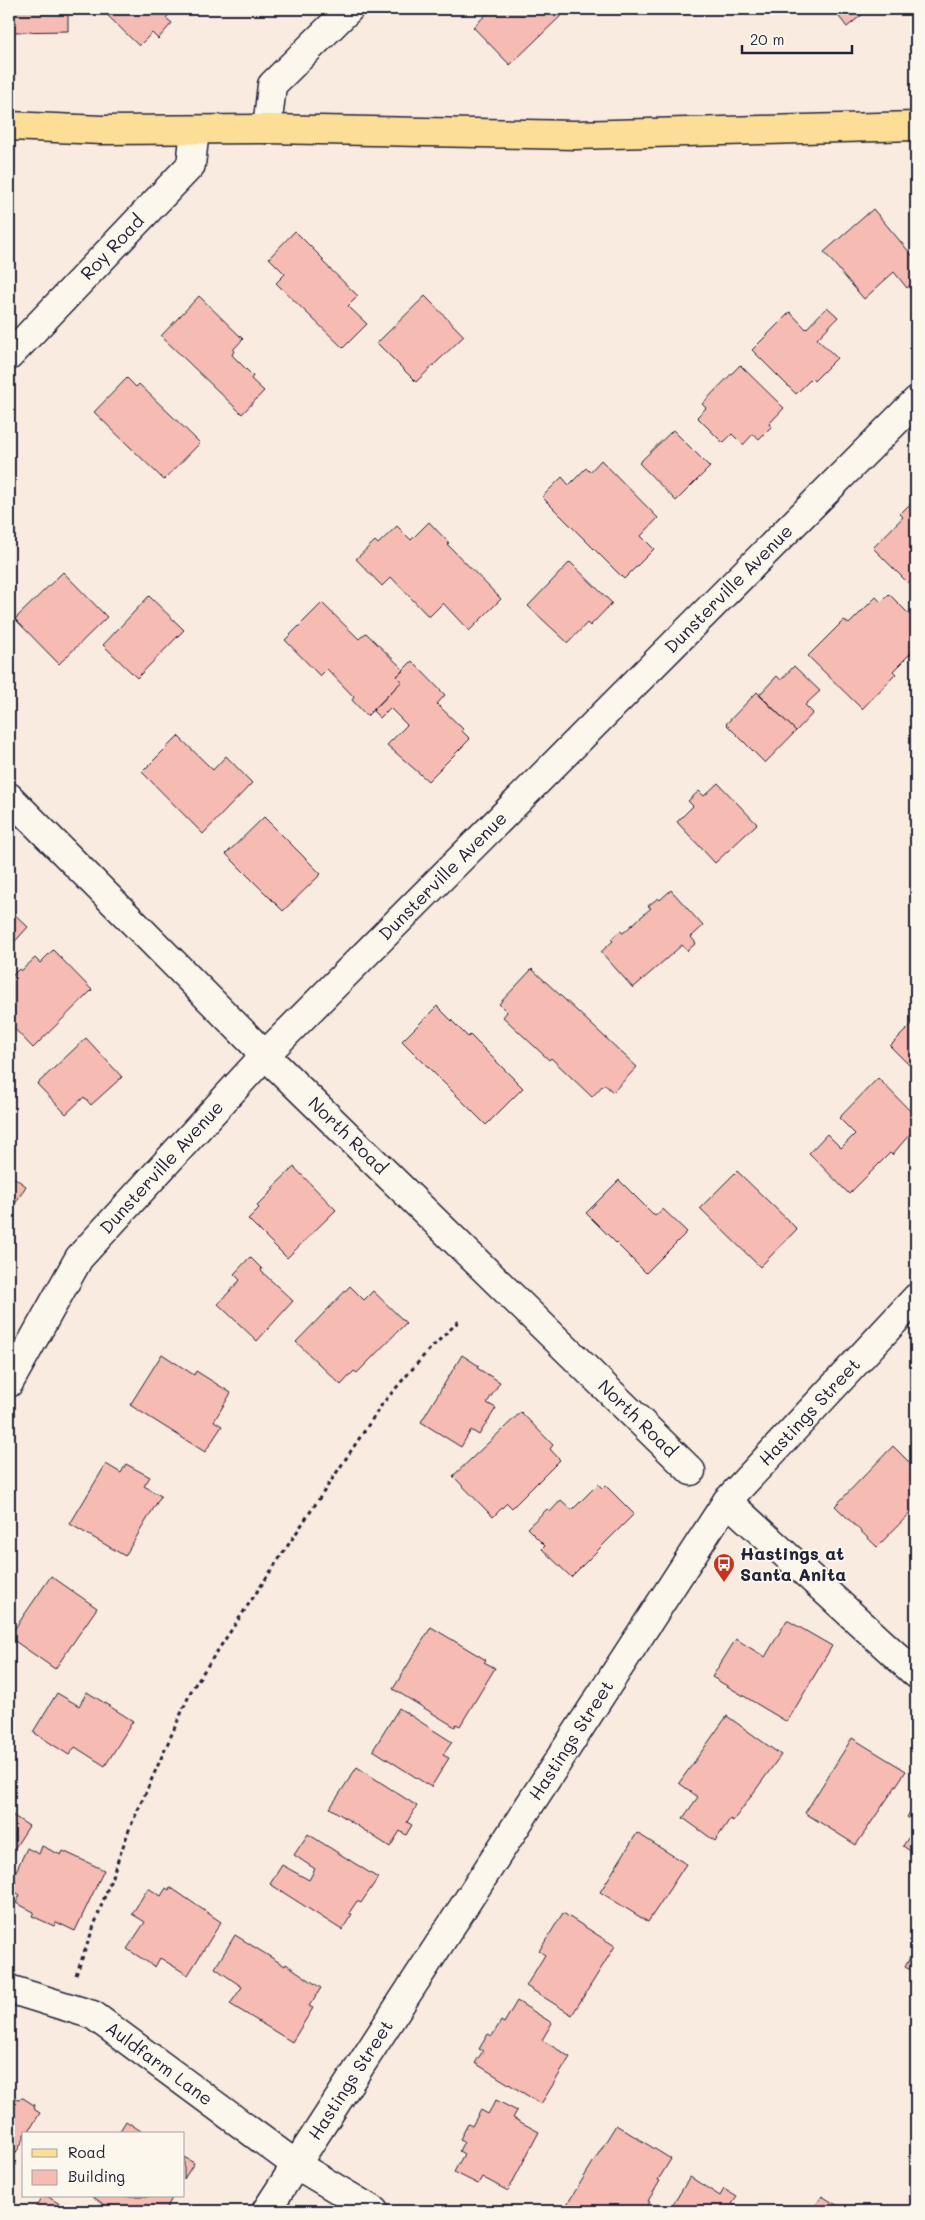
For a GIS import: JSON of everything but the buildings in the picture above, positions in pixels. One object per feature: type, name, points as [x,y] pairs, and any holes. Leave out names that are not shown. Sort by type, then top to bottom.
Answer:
[{"type":"main road","points":[[9,126],[102,130],[267,129],[575,135],[916,126]]},
{"type":"street","points":[[267,129],[272,85],[349,9]]},
{"type":"street","name":"Roy Road","points":[[9,356],[192,165],[195,130]]},
{"type":"street","name":"Dunsterville Avenue","points":[[9,1383],[79,1258],[266,1055],[916,401]]},
{"type":"street","name":"North Road","points":[[9,796],[266,1055],[691,1471]]},
{"type":"street","name":"Hastings Street","points":[[266,2211],[727,1502],[916,1298]]},
{"type":"street","points":[[727,1502],[916,1674]]},
{"type":"street","name":"Auldfarm Lane","points":[[9,1989],[93,2015],[295,2164],[374,2211]]},
{"type":"path","points":[[65,2007],[129,1830],[192,1689],[327,1484],[384,1403],[427,1352],[460,1320]]},
{"type":"place","name":"Hastings at Santa Anita","points":[[724,1583]]}]
